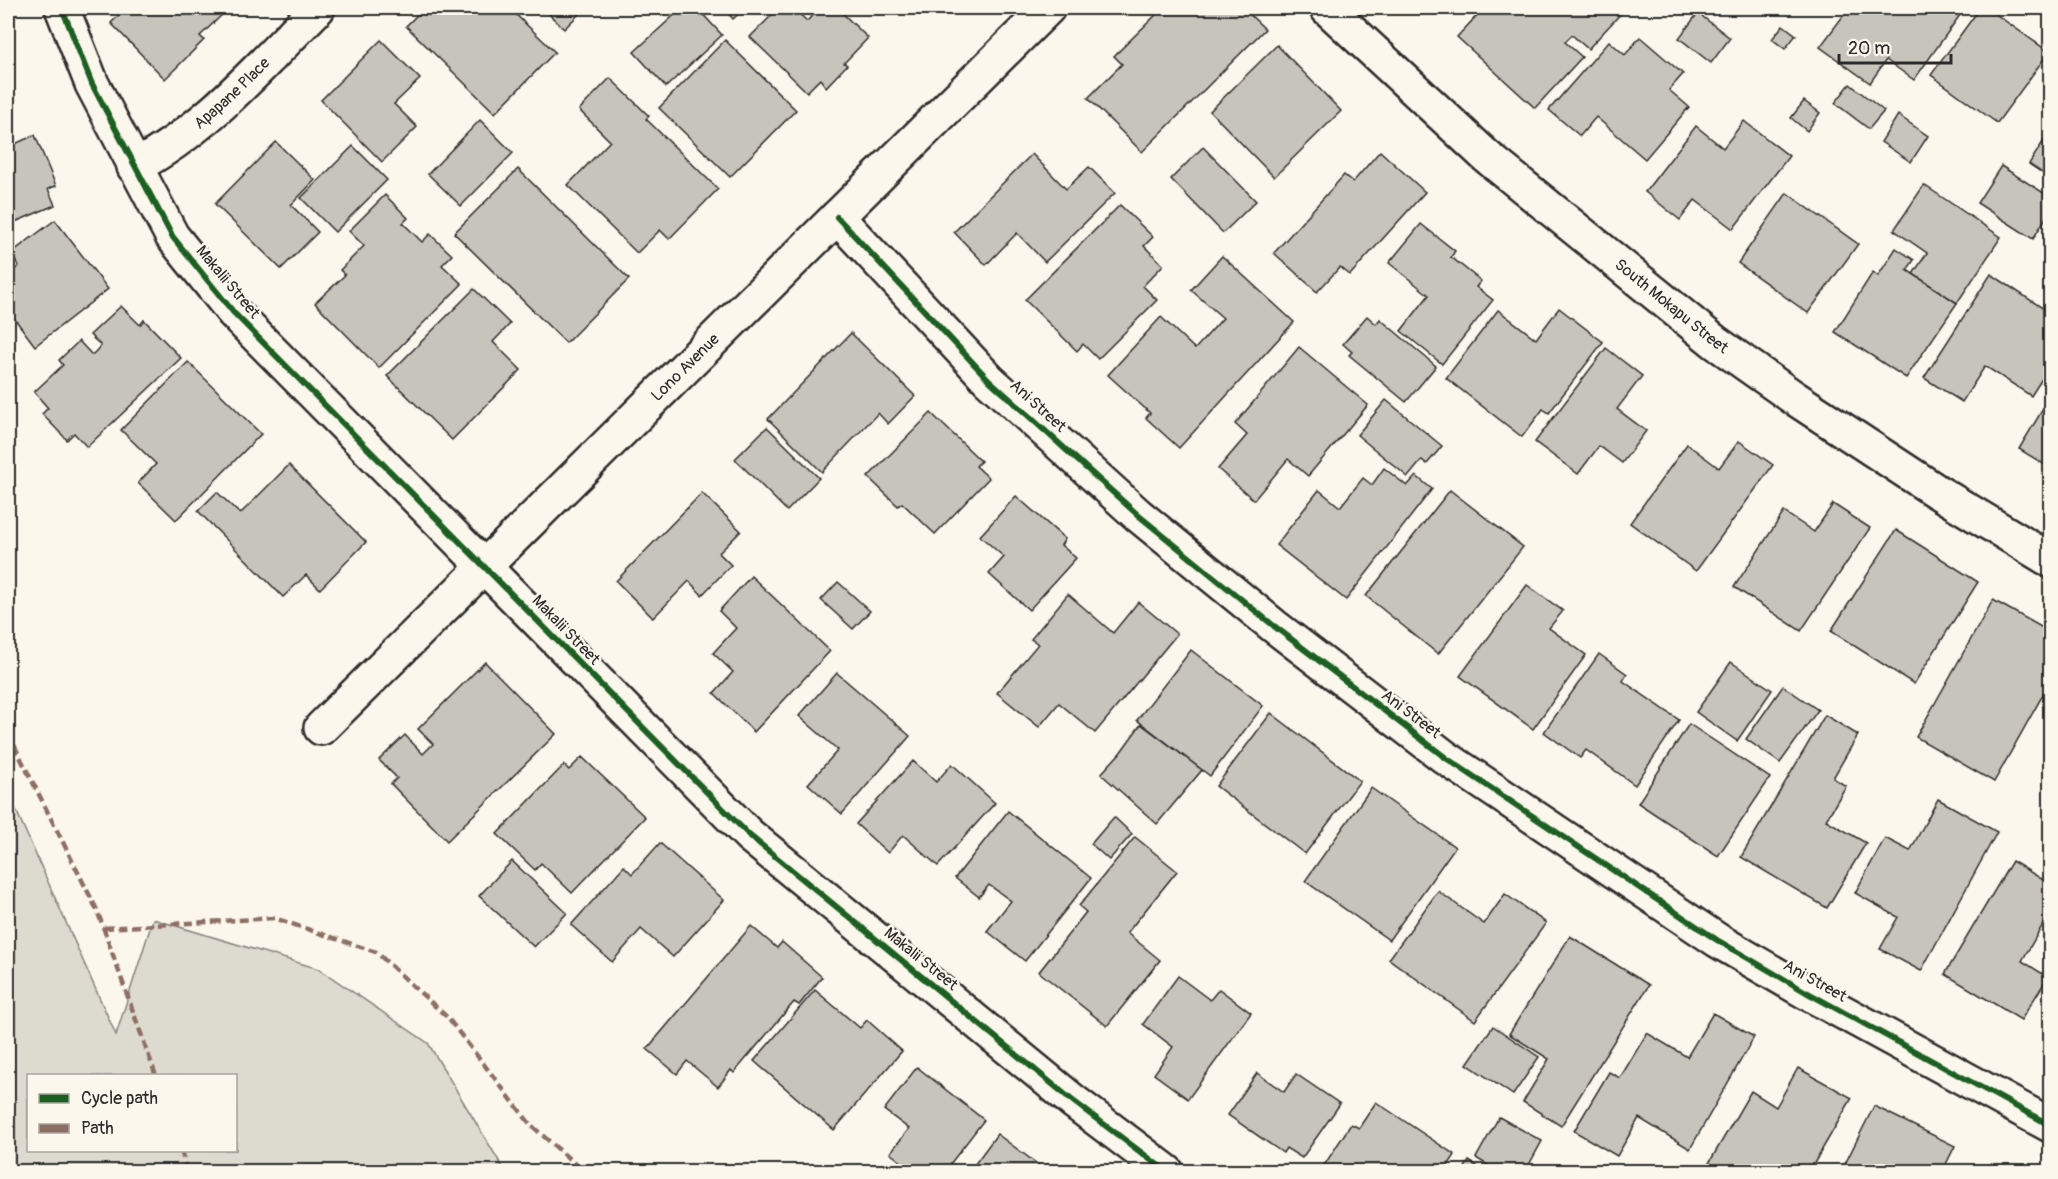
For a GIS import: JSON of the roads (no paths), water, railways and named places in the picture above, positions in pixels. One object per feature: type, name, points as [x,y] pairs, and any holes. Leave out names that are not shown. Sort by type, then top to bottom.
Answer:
[{"type":"street","name":"Makalii Street","points":[[63,8],[92,84],[172,236],[234,313],[749,835],[1073,1101],[1167,1172]]},
{"type":"street","name":"Apapane Place","points":[[134,166],[156,155],[216,111],[318,8]]},
{"type":"street","name":"Lono Avenue","points":[[321,728],[1048,8]]},
{"type":"street","name":"South Mokapu Street","points":[[1327,8],[1486,156],[1715,342],[1793,397],[1927,485],[2050,560]]},
{"type":"street","name":"Ani Street","points":[[837,217],[989,380],[1138,515],[1274,626],[1446,758],[1717,940],[1806,992],[2050,1125]]}]
